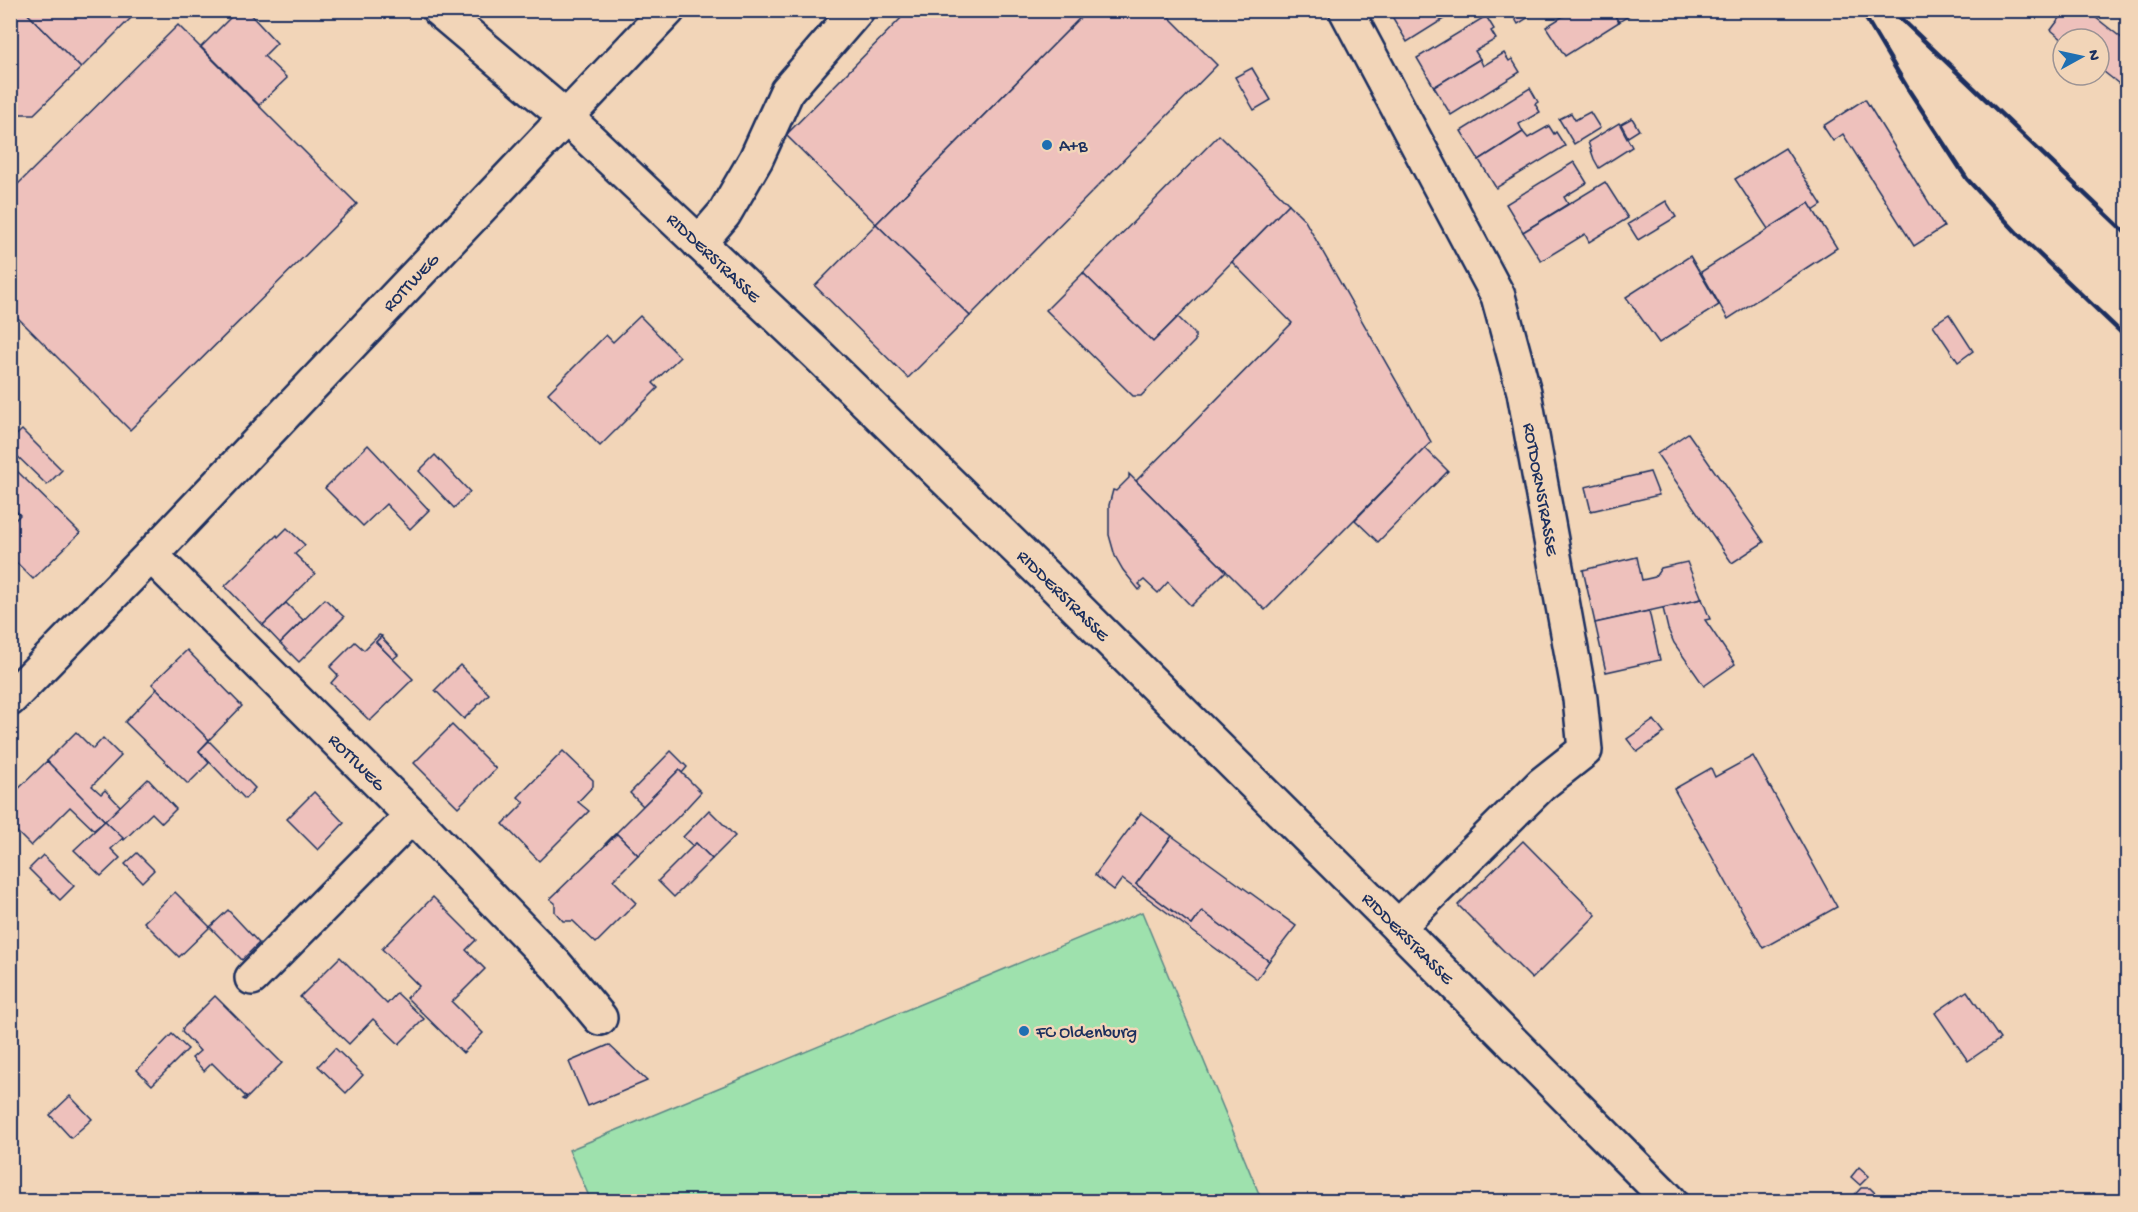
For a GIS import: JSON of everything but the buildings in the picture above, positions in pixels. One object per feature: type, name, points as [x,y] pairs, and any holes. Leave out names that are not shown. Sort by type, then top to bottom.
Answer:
[{"type":"street","name":"RIDDERSTRASSE","points":[[439,10],[567,118],[1047,578],[1671,1202]]},
{"type":"street","name":"ROTTWEG","points":[[10,699],[151,555],[668,10]]},
{"type":"street","points":[[699,243],[724,214],[756,159],[787,91],[856,10]]},
{"type":"street","name":"ROTDORNSTRASSE","points":[[1346,10],[1498,296],[1524,392],[1580,699],[1585,750],[1542,784],[1398,927]]},
{"type":"street","name":"ROTTWEG","points":[[151,555],[412,816],[556,965],[600,1018]]},
{"type":"street","points":[[252,978],[412,816]]},
{"type":"green space","name":"FC Oldenburg","points":[[1142,912],[1262,1201],[591,1201],[569,1150]]},
{"type":"railway","points":[[1861,10],[1908,89],[1967,179],[2018,234],[2128,339]]},
{"type":"railway","points":[[1892,10],[2128,235]]},
{"type":"place","name":"A+B","points":[[1047,145]]},
{"type":"place","name":"FC Oldenburg","points":[[1024,1031]]}]
